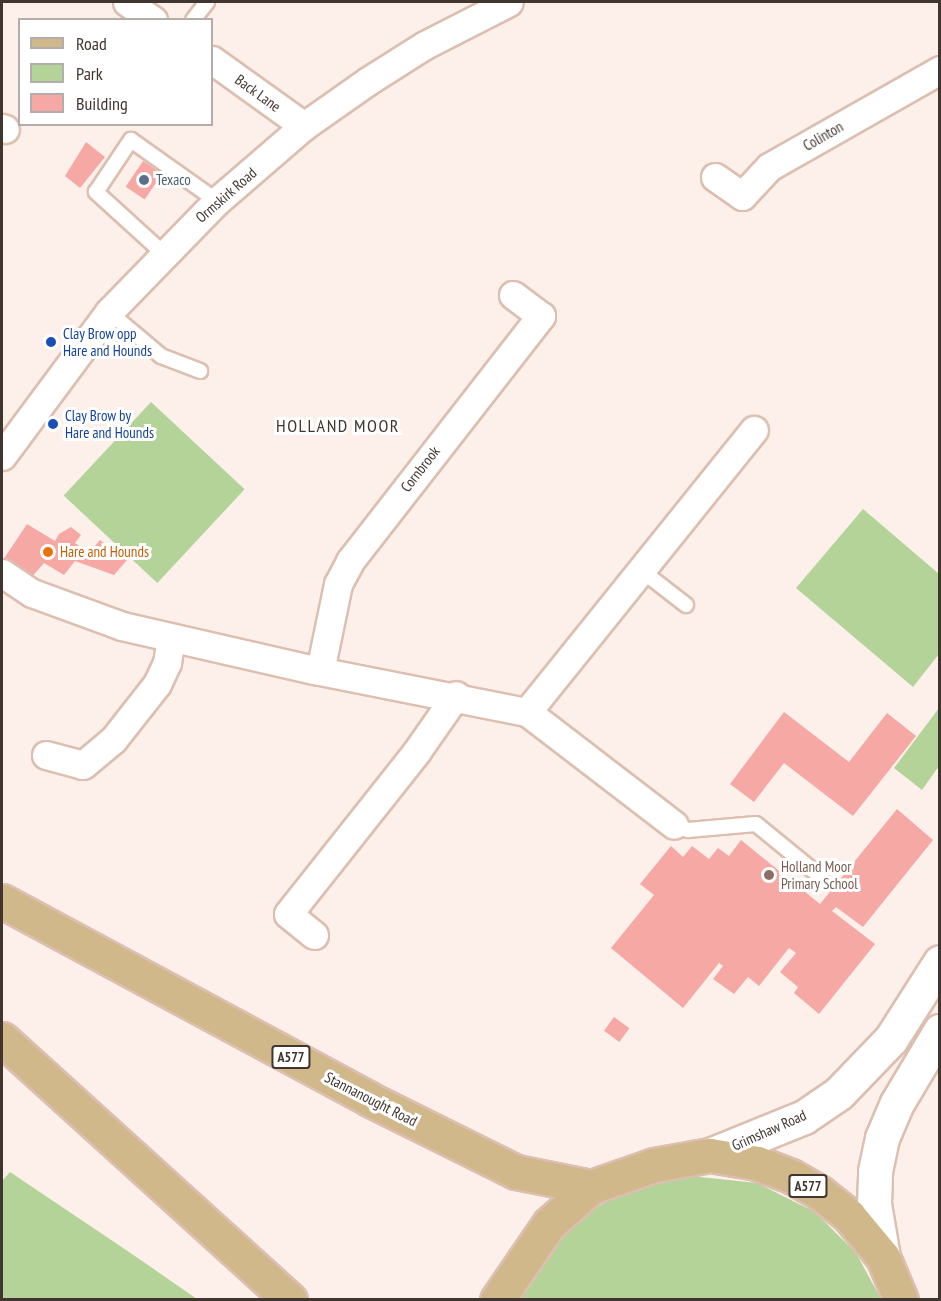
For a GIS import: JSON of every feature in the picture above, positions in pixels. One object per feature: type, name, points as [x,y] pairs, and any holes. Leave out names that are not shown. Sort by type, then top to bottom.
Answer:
[{"type":"main road","name":"Stannanought Road","points":[[2,901],[369,1099],[516,1172],[591,1187]]},
{"type":"main road","name":"Grimshaw Road","points":[[710,1155],[804,1117],[839,1093],[891,1040],[939,962]]},
{"type":"main road","points":[[883,1257],[874,1204],[874,1171],[882,1138],[897,1103],[939,1031]]},
{"type":"main road","points":[[2,1039],[290,1299]]},
{"type":"main road","name":"A577","points":[[497,1299],[549,1224],[591,1187],[654,1166],[710,1155],[757,1163],[791,1176],[849,1216],[883,1257],[901,1299]]},
{"type":"street","points":[[127,2],[150,18]]},
{"type":"street","name":"Ormskirk Road","points":[[2,456],[110,312],[164,253],[217,201],[304,126],[424,45],[509,2]]},
{"type":"street","name":"Back Lane","points":[[213,61],[304,126]]},
{"type":"street","name":"Colinton","points":[[715,177],[742,196],[769,167],[939,70]]},
{"type":"street","name":"Cornbrook","points":[[320,671],[338,584],[350,561],[541,316],[513,295]]},
{"type":"street","points":[[527,712],[754,430]]},
{"type":"street","points":[[2,573],[32,593],[88,616],[171,638],[320,671],[456,695],[527,712],[675,825]]},
{"type":"street","points":[[46,754],[82,765],[113,740],[157,684],[171,638]]},
{"type":"street","points":[[314,935],[288,914],[417,751],[456,695]]},
{"type":"lane","points":[[195,18],[207,2]]},
{"type":"lane","points":[[164,253],[96,192],[131,140],[217,201]]},
{"type":"lane","points":[[110,312],[160,356],[200,371]]},
{"type":"lane","points":[[642,570],[686,605]]},
{"type":"lane","points":[[675,825],[688,830],[756,824],[821,877]]},
{"type":"green space","points":[[151,402],[245,489],[157,583],[64,496]]},
{"type":"green space","points":[[863,509],[939,574],[939,654],[913,687],[796,588]]},
{"type":"green space","points":[[939,708],[939,766],[922,790],[894,768]]},
{"type":"green space","points":[[10,1172],[197,1299],[2,1299],[2,1181]]},
{"type":"green space","points":[[691,1176],[757,1183],[815,1212],[856,1253],[881,1299],[519,1300],[551,1249],[585,1215],[623,1191]]},
{"type":"building","points":[[86,142],[105,157],[80,188],[65,176]]},
{"type":"building","name":"Texaco","points":[[143,161],[162,174],[145,200],[126,187]]},
{"type":"building","name":"Hare and Hounds","points":[[27,524],[55,541],[59,534],[71,527],[81,535],[75,543],[89,553],[100,540],[127,560],[114,575],[75,561],[64,575],[44,563],[30,579],[3,560]]},
{"type":"building","points":[[784,712],[849,762],[887,713],[916,736],[853,816],[784,763],[754,802],[730,784]]},
{"type":"building","points":[[897,809],[933,840],[863,927],[836,907],[832,911],[875,944],[819,1014],[794,993],[798,987],[780,972],[796,953],[789,948],[759,986],[748,977],[734,994],[713,979],[723,966],[719,963],[683,1008],[611,948],[654,895],[640,884],[671,846],[683,857],[692,846],[709,859],[718,848],[729,856],[741,840],[820,904]]},
{"type":"building","points":[[614,1017],[629,1028],[619,1042],[604,1031]]},
{"type":"place","name":"Texaco","points":[[144,180]]},
{"type":"place","name":"Clay Brow opp Hare and Hounds","points":[[51,342]]},
{"type":"place","name":"Clay Brow by Hare and Hounds","points":[[53,424]]},
{"type":"place","name":"Hare and Hounds","points":[[48,552]]},
{"type":"place","name":"Holland Moor Primary School","points":[[769,875]]},
{"type":"district","name":"HOLLAND MOOR","points":[[338,426]]}]
